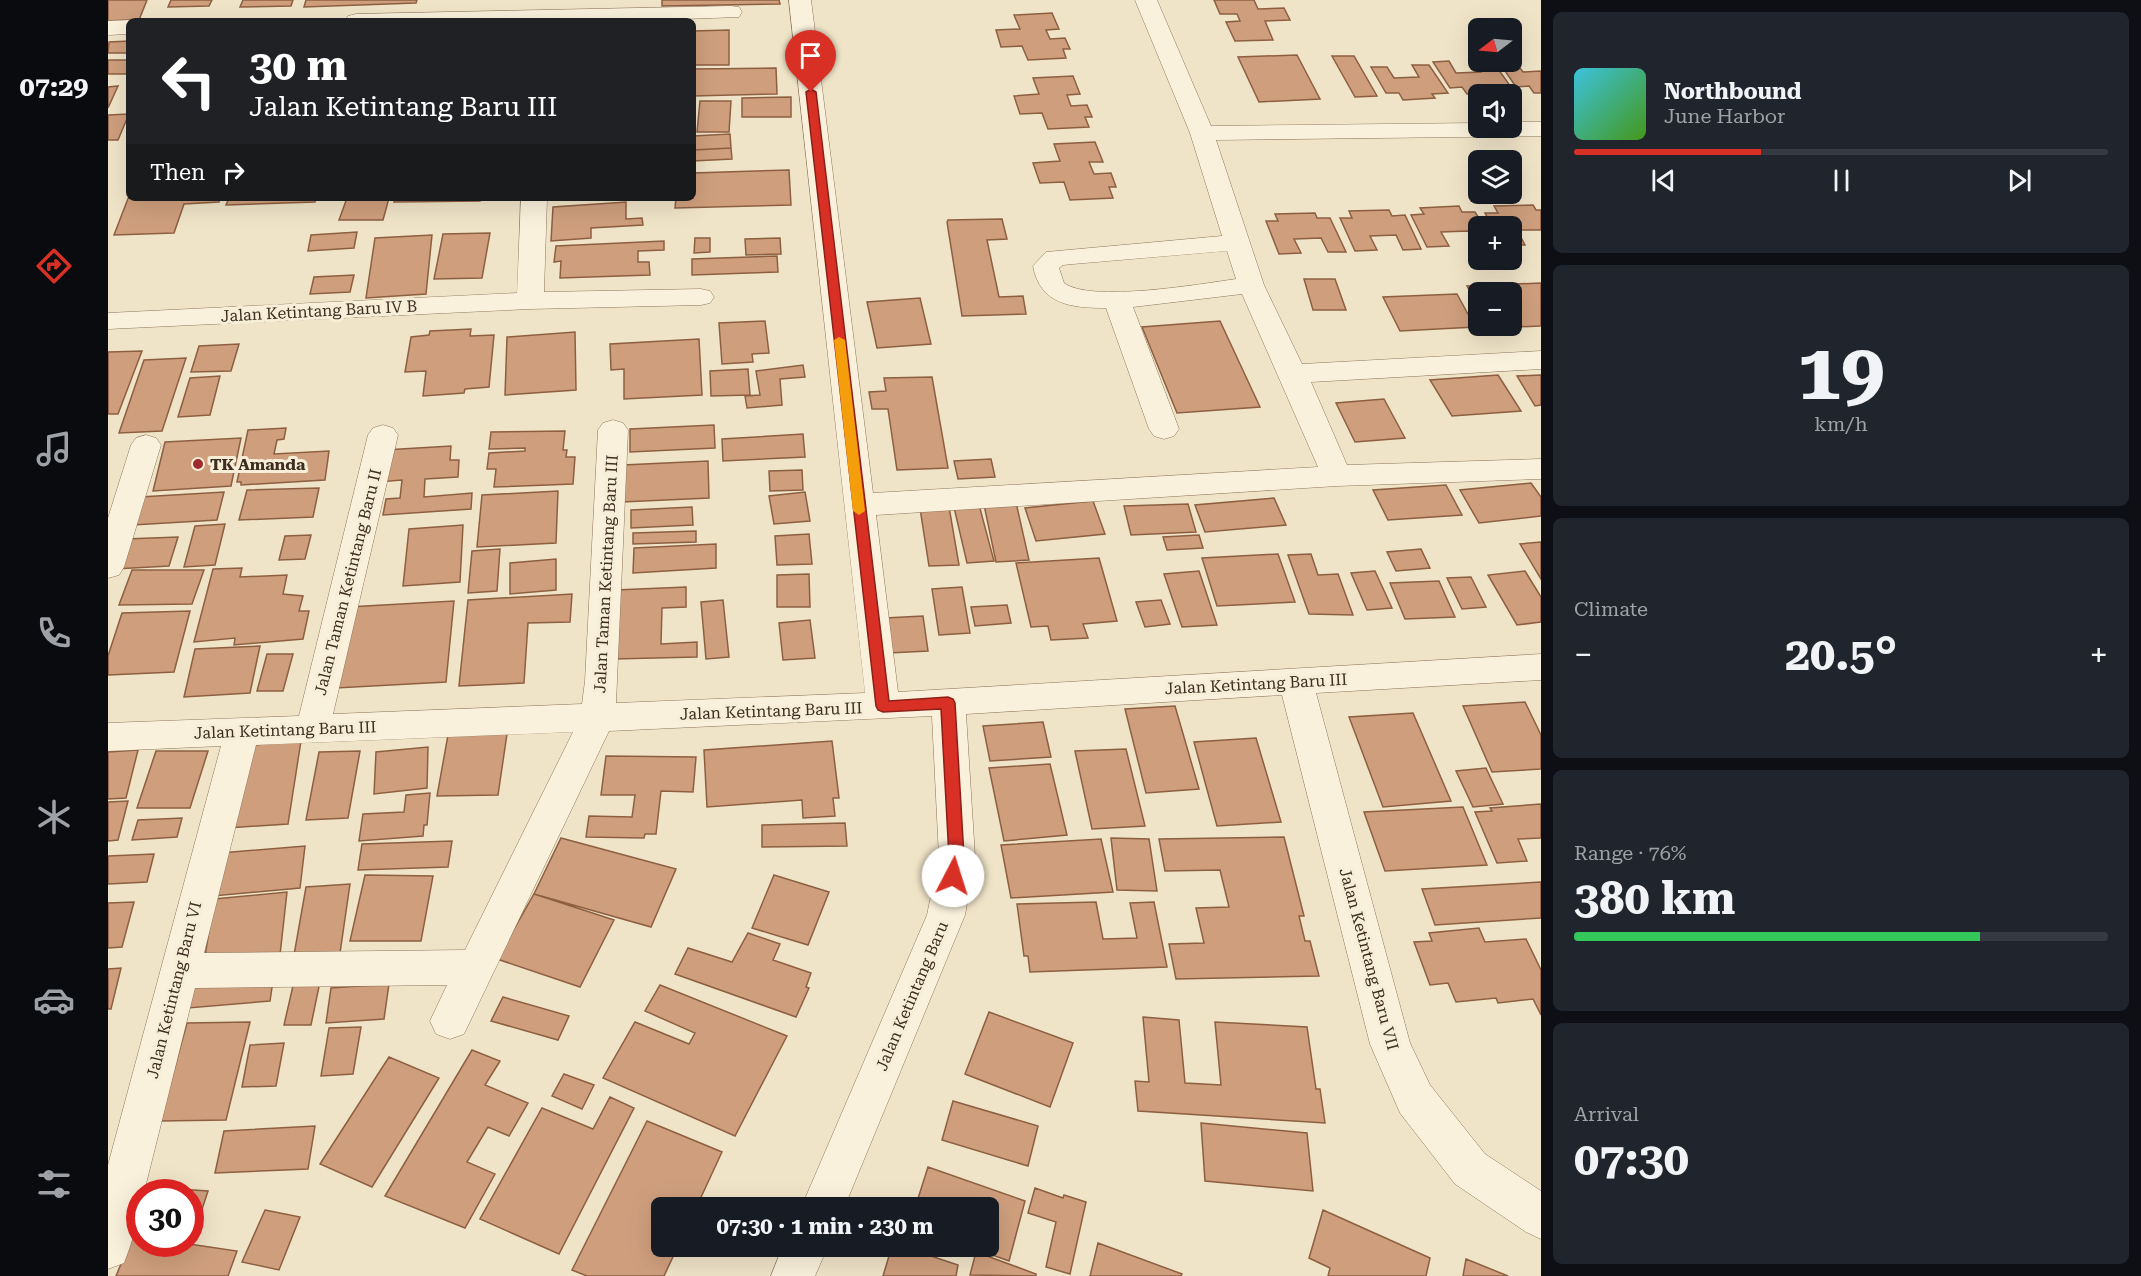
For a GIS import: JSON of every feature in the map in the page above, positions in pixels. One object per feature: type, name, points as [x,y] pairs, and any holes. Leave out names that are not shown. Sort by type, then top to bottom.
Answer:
[{"type":"street","points":[[800,0],[883,706]]},
{"type":"street","points":[[1146,0],[1202,133],[1251,285],[1293,374],[1336,476]]},
{"type":"street","points":[[481,18],[731,12]]},
{"type":"street","points":[[108,27],[126,27]]},
{"type":"street","points":[[1202,133],[1541,129]]},
{"type":"street","points":[[530,302],[534,201]]},
{"type":"street","points":[[1237,242],[1073,255],[1055,258],[1046,266],[1049,280],[1062,294],[1117,300],[1251,285]]},
{"type":"street","name":"Jalan Ketintang Baru IV B","points":[[108,321],[530,302],[701,297]]},
{"type":"street","points":[[1117,300],[1164,429]]},
{"type":"street","points":[[1293,374],[1541,360]]},
{"type":"street","name":"Jalan Taman Ketintang Baru III","points":[[597,719],[602,681],[613,429]]},
{"type":"street","name":"Jalan Taman Ketintang Baru II","points":[[313,728],[383,435]]},
{"type":"street","points":[[108,567],[146,445]]},
{"type":"street","points":[[858,505],[1336,476],[1541,469]]},
{"type":"street","name":"Jalan Ketintang Baru III","points":[[108,737],[948,703],[1541,667]]},
{"type":"street","name":"Jalan Ketintang Baru VII","points":[[1296,682],[1390,1044],[1415,1099],[1470,1169],[1541,1217]]},
{"type":"street","name":"Jalan Ketintang Baru","points":[[827,1197],[946,915],[957,857],[948,703]]},
{"type":"street","points":[[450,1021],[597,719]]},
{"type":"street","name":"Jalan Ketintang Baru VI","points":[[108,1247],[242,732]]},
{"type":"street","points":[[179,971],[477,967]]},
{"type":"street","points":[[793,1276],[801,1257]]},
{"type":"building","points":[[108,0],[147,0],[140,18],[108,21]]},
{"type":"building","points":[[171,0],[212,0],[209,6],[168,7]]},
{"type":"building","points":[[243,0],[293,0],[291,6],[240,7]]},
{"type":"building","points":[[306,0],[417,0],[416,3],[304,7]]},
{"type":"building","points":[[662,0],[779,0],[780,4],[662,6]]},
{"type":"building","points":[[1214,0],[1254,0],[1258,9],[1284,8],[1290,20],[1265,21],[1273,40],[1235,41],[1226,22],[1240,21],[1237,14],[1220,14]]},
{"type":"building","points":[[1052,13],[1059,29],[1046,30],[1050,39],[1065,38],[1070,49],[1063,49],[1066,58],[1028,60],[1022,46],[1001,47],[996,30],[1020,29],[1014,15]]},
{"type":"building","points":[[729,30],[729,65],[696,65],[696,31]]},
{"type":"building","points":[[126,41],[126,53],[108,53],[109,42]]},
{"type":"building","points":[[1297,55],[1320,99],[1259,102],[1238,57]]},
{"type":"building","points":[[1332,56],[1354,56],[1377,96],[1355,97]]},
{"type":"building","points":[[108,60],[126,60],[126,74],[108,74]]},
{"type":"building","points":[[1449,61],[1456,73],[1500,72],[1509,84],[1468,84],[1467,94],[1462,87],[1450,88],[1433,62]]},
{"type":"building","points":[[1412,65],[1429,65],[1448,93],[1432,94],[1435,98],[1403,100],[1399,93],[1386,93],[1371,67],[1387,67],[1394,78],[1419,77]]},
{"type":"building","points":[[776,68],[777,94],[696,96],[696,69]]},
{"type":"building","points":[[1541,71],[1541,93],[1534,93],[1529,86],[1514,84],[1506,72]]},
{"type":"building","points":[[1073,76],[1080,94],[1067,95],[1071,106],[1087,105],[1092,117],[1085,117],[1089,127],[1048,129],[1042,113],[1020,114],[1014,96],[1039,94],[1033,78]]},
{"type":"building","points":[[118,86],[108,108],[108,87]]},
{"type":"building","points":[[791,97],[791,117],[742,117],[742,98]]},
{"type":"building","points":[[700,101],[731,101],[729,132],[697,132]]},
{"type":"building","points":[[126,114],[126,121],[118,140],[108,140],[108,115]]},
{"type":"building","points":[[730,134],[731,148],[696,150],[696,136]]},
{"type":"building","points":[[1095,142],[1103,162],[1089,162],[1094,174],[1111,173],[1116,187],[1109,187],[1113,198],[1070,200],[1064,182],[1040,183],[1033,163],[1060,161],[1054,144]]},
{"type":"building","points":[[731,148],[732,159],[696,161],[696,150]]},
{"type":"building","points":[[789,170],[791,205],[675,208],[676,201],[696,201],[696,173]]},
{"type":"building","points":[[127,201],[219,201],[184,204],[174,233],[114,235]]},
{"type":"building","points":[[228,201],[315,201],[315,202],[226,205]]},
{"type":"building","points":[[346,201],[388,201],[383,220],[339,220]]},
{"type":"building","points":[[394,201],[480,201],[394,202]]},
{"type":"building","points":[[626,202],[626,219],[642,218],[643,225],[591,228],[591,238],[551,241],[553,207]]},
{"type":"building","points":[[1533,205],[1536,210],[1541,210],[1541,230],[1522,230],[1522,216],[1487,216],[1485,213],[1498,213],[1494,206]]},
{"type":"building","points":[[1459,206],[1462,212],[1475,212],[1478,216],[1468,216],[1468,231],[1441,232],[1449,246],[1427,247],[1411,215],[1424,214],[1420,208]]},
{"type":"building","points":[[1389,210],[1392,216],[1405,215],[1421,249],[1403,250],[1396,235],[1370,236],[1377,250],[1355,251],[1340,218],[1352,218],[1349,211]]},
{"type":"building","points":[[1315,213],[1317,218],[1330,218],[1346,252],[1328,252],[1321,238],[1294,239],[1301,253],[1279,254],[1266,221],[1278,221],[1275,214]]},
{"type":"building","points":[[1002,219],[1007,239],[987,240],[999,297],[1023,296],[1026,314],[962,316],[947,222],[948,220]]},
{"type":"building","points":[[357,232],[354,248],[308,251],[311,235]]},
{"type":"building","points":[[490,233],[482,278],[434,279],[443,234]]},
{"type":"building","points":[[432,235],[426,294],[366,298],[375,238]]},
{"type":"building","points":[[695,238],[710,238],[710,252],[694,253]]},
{"type":"building","points":[[780,238],[781,254],[746,255],[745,239]]},
{"type":"building","points":[[664,241],[664,250],[638,251],[638,262],[649,262],[650,275],[560,278],[561,261],[554,262],[556,246]]},
{"type":"building","points":[[777,256],[778,272],[692,275],[692,259]]},
{"type":"building","points":[[354,275],[350,292],[310,294],[314,277]]},
{"type":"building","points":[[1304,279],[1335,279],[1346,310],[1313,310]]},
{"type":"building","points":[[1541,283],[1541,326],[1522,327],[1522,284]]},
{"type":"building","points":[[1457,294],[1468,314],[1468,327],[1400,331],[1383,297]]},
{"type":"building","points":[[920,298],[931,344],[877,348],[867,302]]},
{"type":"building","points":[[765,321],[769,353],[752,354],[753,362],[722,364],[719,323]]},
{"type":"building","points":[[1220,321],[1260,407],[1177,413],[1142,327]]},
{"type":"building","points":[[471,329],[470,336],[494,335],[489,387],[465,389],[464,393],[423,396],[426,371],[405,372],[411,337],[429,335],[430,331]]},
{"type":"building","points":[[575,332],[576,390],[505,395],[507,337]]},
{"type":"building","points":[[699,339],[702,395],[624,399],[624,369],[611,370],[610,344]]},
{"type":"building","points":[[239,344],[231,371],[191,372],[199,346]]},
{"type":"building","points":[[142,351],[118,414],[108,414],[108,352]]},
{"type":"building","points":[[186,358],[162,431],[119,433],[144,360]]},
{"type":"building","points":[[803,365],[805,377],[780,379],[782,405],[747,408],[745,396],[760,395],[756,371]]},
{"type":"building","points":[[748,369],[750,395],[711,396],[710,371]]},
{"type":"building","points":[[1498,375],[1521,411],[1452,416],[1430,380]]},
{"type":"building","points":[[1541,375],[1541,405],[1535,406],[1517,376]]},
{"type":"building","points":[[220,376],[210,415],[178,417],[190,378]]},
{"type":"building","points":[[932,377],[948,468],[897,470],[888,409],[872,409],[869,392],[886,391],[884,378]]},
{"type":"building","points":[[1384,399],[1405,438],[1355,442],[1336,403]]},
{"type":"building","points":[[714,425],[715,448],[630,452],[630,429]]},
{"type":"building","points":[[286,428],[284,439],[277,440],[274,454],[329,451],[325,480],[241,485],[241,482],[237,482],[248,430]]},
{"type":"building","points":[[565,431],[563,450],[567,450],[566,457],[575,457],[573,484],[494,487],[496,469],[487,469],[489,453],[525,451],[525,448],[489,449],[491,432]]},
{"type":"building","points":[[803,434],[805,457],[723,461],[722,439]]},
{"type":"building","name":"TK Amanda","points":[[241,438],[231,486],[153,491],[165,442]]},
{"type":"building","points":[[451,446],[450,460],[459,460],[458,477],[425,479],[424,497],[472,493],[471,509],[383,515],[386,499],[400,498],[402,480],[378,482],[384,450]]},
{"type":"building","points":[[991,459],[995,477],[958,479],[954,461]]},
{"type":"building","points":[[708,461],[709,498],[622,502],[623,465]]},
{"type":"building","points":[[802,470],[803,490],[770,491],[769,471]]},
{"type":"building","points":[[1531,483],[1541,497],[1541,516],[1479,523],[1460,490]]},
{"type":"building","points":[[1446,485],[1462,515],[1388,520],[1373,490]]},
{"type":"building","points":[[319,488],[313,517],[239,520],[247,490]]},
{"type":"building","points":[[558,491],[556,543],[477,547],[482,495]]},
{"type":"building","points":[[224,492],[217,520],[133,525],[140,497]]},
{"type":"building","points":[[805,492],[810,521],[774,524],[769,496]]},
{"type":"building","points":[[1015,498],[1029,560],[996,562],[983,500]]},
{"type":"building","points":[[1274,498],[1286,525],[1205,532],[1195,505]]},
{"type":"building","points":[[948,501],[959,565],[929,566],[919,502]]},
{"type":"building","points":[[978,501],[994,561],[967,563],[953,503]]},
{"type":"building","points":[[1093,501],[1105,534],[1036,541],[1025,508]]},
{"type":"building","points":[[1188,504],[1196,532],[1131,535],[1124,506]]},
{"type":"building","points":[[692,507],[693,525],[631,528],[631,510]]},
{"type":"building","points":[[225,524],[215,565],[184,567],[195,526]]},
{"type":"building","points":[[463,525],[460,582],[403,586],[409,529]]},
{"type":"building","points":[[696,531],[696,542],[633,544],[633,533]]},
{"type":"building","points":[[809,534],[812,564],[777,565],[775,536]]},
{"type":"building","points":[[311,535],[305,559],[279,560],[285,536]]},
{"type":"building","points":[[1199,535],[1203,548],[1167,550],[1163,537]]},
{"type":"building","points":[[178,537],[169,566],[115,569],[125,539]]},
{"type":"building","points":[[1541,542],[1541,579],[1520,544]]},
{"type":"building","points":[[716,544],[716,568],[633,573],[634,548]]},
{"type":"building","points":[[500,549],[497,591],[468,593],[472,551]]},
{"type":"building","points":[[1421,549],[1430,568],[1396,571],[1387,552]]},
{"type":"building","points":[[1278,554],[1295,602],[1217,606],[1202,558]]},
{"type":"building","points":[[1311,554],[1318,575],[1338,574],[1353,615],[1309,614],[1288,555]]},
{"type":"building","points":[[1099,558],[1117,621],[1083,624],[1088,638],[1051,640],[1048,626],[1031,627],[1016,563]]},
{"type":"building","points":[[556,559],[556,590],[510,594],[510,563]]},
{"type":"building","points":[[242,568],[240,577],[287,575],[283,594],[303,596],[299,611],[309,611],[303,639],[234,645],[235,638],[194,642],[213,569]]},
{"type":"building","points":[[132,570],[204,570],[192,604],[119,605]]},
{"type":"building","points":[[1199,571],[1217,625],[1182,627],[1164,574]]},
{"type":"building","points":[[1375,571],[1392,608],[1367,610],[1351,573]]},
{"type":"building","points":[[1525,571],[1541,597],[1541,622],[1517,625],[1488,575]]},
{"type":"building","points":[[809,574],[810,607],[777,607],[777,575]]},
{"type":"building","points":[[1471,577],[1486,607],[1462,609],[1447,578]]},
{"type":"building","points":[[1439,581],[1455,617],[1405,619],[1390,583]]},
{"type":"building","points":[[686,587],[686,607],[662,608],[661,644],[697,642],[697,657],[613,659],[615,590]]},
{"type":"building","points":[[962,587],[970,633],[939,635],[932,589]]},
{"type":"building","points":[[572,594],[570,622],[528,623],[524,683],[459,686],[468,600]]},
{"type":"building","points":[[723,600],[729,657],[706,659],[701,602]]},
{"type":"building","points":[[1161,600],[1170,624],[1145,627],[1136,602]]},
{"type":"building","points":[[454,601],[446,682],[336,688],[348,607]]},
{"type":"building","points":[[1007,605],[1011,623],[975,626],[971,607]]},
{"type":"building","points":[[190,611],[174,672],[108,675],[108,656],[122,613]]},
{"type":"building","points":[[923,616],[928,651],[889,653],[885,618]]},
{"type":"building","points":[[810,620],[815,658],[783,660],[779,623]]},
{"type":"building","points":[[260,646],[250,693],[184,697],[195,649]]},
{"type":"building","points":[[267,654],[293,654],[283,691],[257,691]]},
{"type":"building","points":[[1525,702],[1541,735],[1541,769],[1492,772],[1463,706]]},
{"type":"building","points":[[1175,706],[1199,789],[1146,793],[1125,709]]},
{"type":"building","points":[[1413,713],[1451,801],[1383,807],[1349,717]]},
{"type":"building","points":[[1043,722],[1051,757],[990,761],[983,726]]},
{"type":"building","points":[[507,734],[498,795],[437,796],[448,735]]},
{"type":"building","points":[[1256,738],[1281,822],[1217,826],[1194,742]]},
{"type":"building","points":[[301,741],[288,824],[227,828],[242,746]]},
{"type":"building","points":[[832,741],[839,798],[833,798],[835,816],[803,818],[802,800],[707,807],[704,750]]},
{"type":"building","points":[[428,747],[427,788],[374,794],[376,752]]},
{"type":"building","points":[[1126,749],[1145,826],[1092,829],[1075,751]]},
{"type":"building","points":[[138,750],[126,798],[108,799],[108,752]]},
{"type":"building","points":[[156,751],[208,751],[190,808],[137,808]]},
{"type":"building","points":[[360,751],[348,818],[306,820],[319,752]]},
{"type":"building","points":[[606,756],[696,757],[693,792],[661,791],[656,834],[645,834],[644,838],[586,837],[589,816],[632,817],[635,795],[601,795]]},
{"type":"building","points":[[1050,764],[1067,835],[1004,841],[989,768]]},
{"type":"building","points":[[1486,768],[1503,804],[1473,807],[1456,771]]},
{"type":"building","points":[[430,793],[427,825],[424,825],[423,836],[359,841],[363,814],[404,812],[406,795]]},
{"type":"building","points":[[128,801],[118,840],[108,841],[108,802]]},
{"type":"building","points":[[1541,804],[1541,838],[1518,839],[1527,861],[1497,863],[1475,812],[1492,811],[1490,808]]},
{"type":"building","points":[[1463,807],[1487,865],[1385,871],[1364,812]]},
{"type":"building","points":[[182,818],[177,837],[132,840],[138,820]]},
{"type":"building","points":[[845,823],[847,846],[762,847],[762,825]]},
{"type":"building","points":[[1284,837],[1304,916],[1299,916],[1305,941],[1310,941],[1319,976],[1176,979],[1169,944],[1204,943],[1196,908],[1229,907],[1220,870],[1165,871],[1159,839]]},
{"type":"building","points":[[561,838],[676,869],[651,927],[534,894]]},
{"type":"building","points":[[1111,838],[1149,839],[1157,891],[1117,890]]},
{"type":"building","points":[[1101,839],[1113,892],[1011,898],[1001,845]]},
{"type":"building","points":[[452,841],[448,867],[358,870],[362,844]]},
{"type":"building","points":[[305,846],[300,888],[213,896],[220,853]]},
{"type":"building","points":[[154,854],[147,882],[108,884],[108,856]]},
{"type":"building","points":[[365,875],[433,876],[421,941],[350,941]]},
{"type":"building","points":[[774,875],[829,892],[808,945],[752,928]]},
{"type":"building","points":[[1541,882],[1541,918],[1435,925],[1422,889]]},
{"type":"building","points":[[350,884],[340,953],[294,955],[306,887]]},
{"type":"building","points":[[287,892],[280,955],[204,963],[214,899]]},
{"type":"building","points":[[534,894],[614,920],[580,987],[497,959]]},
{"type":"building","points":[[134,902],[122,947],[108,948],[108,903]]},
{"type":"building","points":[[1096,902],[1103,939],[1137,938],[1130,903],[1154,902],[1167,967],[1030,972],[1028,956],[1024,956],[1017,904]]},
{"type":"building","points":[[1479,928],[1485,942],[1526,939],[1541,970],[1541,1015],[1533,999],[1498,1003],[1496,998],[1456,1002],[1448,983],[1430,985],[1414,942],[1432,941],[1429,933]]},
{"type":"building","points":[[748,933],[780,944],[773,960],[811,973],[806,987],[809,988],[796,1017],[675,974],[688,948],[732,962]]},
{"type":"building","points":[[121,968],[111,1009],[108,1009],[108,969]]},
{"type":"building","points":[[274,974],[270,1001],[188,1008],[194,981]]},
{"type":"building","points":[[295,977],[321,977],[311,1025],[284,1025]]},
{"type":"building","points":[[389,984],[384,1019],[326,1023],[331,988]]},
{"type":"building","points":[[660,985],[787,1036],[735,1136],[603,1078],[635,1022],[689,1044],[695,1033],[645,1011]]},
{"type":"building","points":[[503,997],[569,1016],[558,1040],[491,1021]]},
{"type":"building","points":[[989,1012],[1073,1043],[1050,1107],[965,1074]]},
{"type":"building","points":[[1143,1017],[1179,1020],[1185,1083],[1221,1085],[1215,1022],[1307,1027],[1316,1089],[1320,1089],[1325,1123],[1138,1111],[1135,1081],[1149,1082]]},
{"type":"building","points":[[250,1022],[226,1120],[160,1121],[187,1023]]},
{"type":"building","points":[[361,1027],[353,1074],[321,1076],[329,1028]]},
{"type":"building","points":[[284,1043],[276,1086],[242,1087],[250,1045]]},
{"type":"building","points":[[472,1050],[500,1061],[485,1085],[528,1103],[509,1136],[488,1127],[467,1162],[495,1174],[465,1228],[385,1196]]},
{"type":"building","points":[[389,1057],[439,1078],[372,1187],[320,1164]]},
{"type":"building","points":[[564,1074],[594,1085],[582,1109],[552,1096]]},
{"type":"building","points":[[610,1097],[634,1108],[559,1254],[480,1219],[542,1108],[593,1129]]},
{"type":"building","points":[[953,1101],[1038,1126],[1028,1166],[942,1140]]},
{"type":"building","points":[[647,1121],[722,1152],[701,1197],[651,1197],[651,1257],[673,1257],[664,1276],[587,1276],[572,1270]]},
{"type":"building","points":[[1201,1123],[1307,1133],[1313,1191],[1205,1181]]},
{"type":"building","points":[[315,1126],[308,1169],[215,1173],[224,1131]]},
{"type":"building","points":[[928,1167],[1025,1201],[1009,1261],[998,1257],[999,1197],[918,1197]]},
{"type":"building","points":[[1035,1188],[1063,1198],[1064,1195],[1086,1202],[1070,1274],[1046,1267],[1056,1222],[1028,1213]]},
{"type":"building","points":[[204,1191],[208,1191],[204,1203]]},
{"type":"building","points":[[265,1210],[300,1217],[279,1270],[242,1262]]},
{"type":"building","points":[[1323,1210],[1430,1258],[1426,1276],[1328,1276],[1330,1268],[1309,1258]]},
{"type":"building","points":[[1098,1243],[1182,1274],[1181,1276],[1090,1276]]},
{"type":"building","points":[[204,1246],[237,1251],[228,1276],[116,1276],[126,1252],[126,1257],[204,1257]]},
{"type":"building","points":[[889,1257],[934,1257],[958,1265],[956,1276],[883,1276]]},
{"type":"building","points":[[975,1257],[990,1257],[1036,1274],[1036,1276],[970,1275]]},
{"type":"building","points":[[1466,1259],[1508,1276],[1463,1276]]},
{"type":"slow traffic","points":[[839,340],[859,511]]},
{"type":"place","name":"TK Amanda","points":[[198,464]]},
{"type":"route","points":[[811,92],[883,706],[948,703],[957,857],[953,876]]}]
